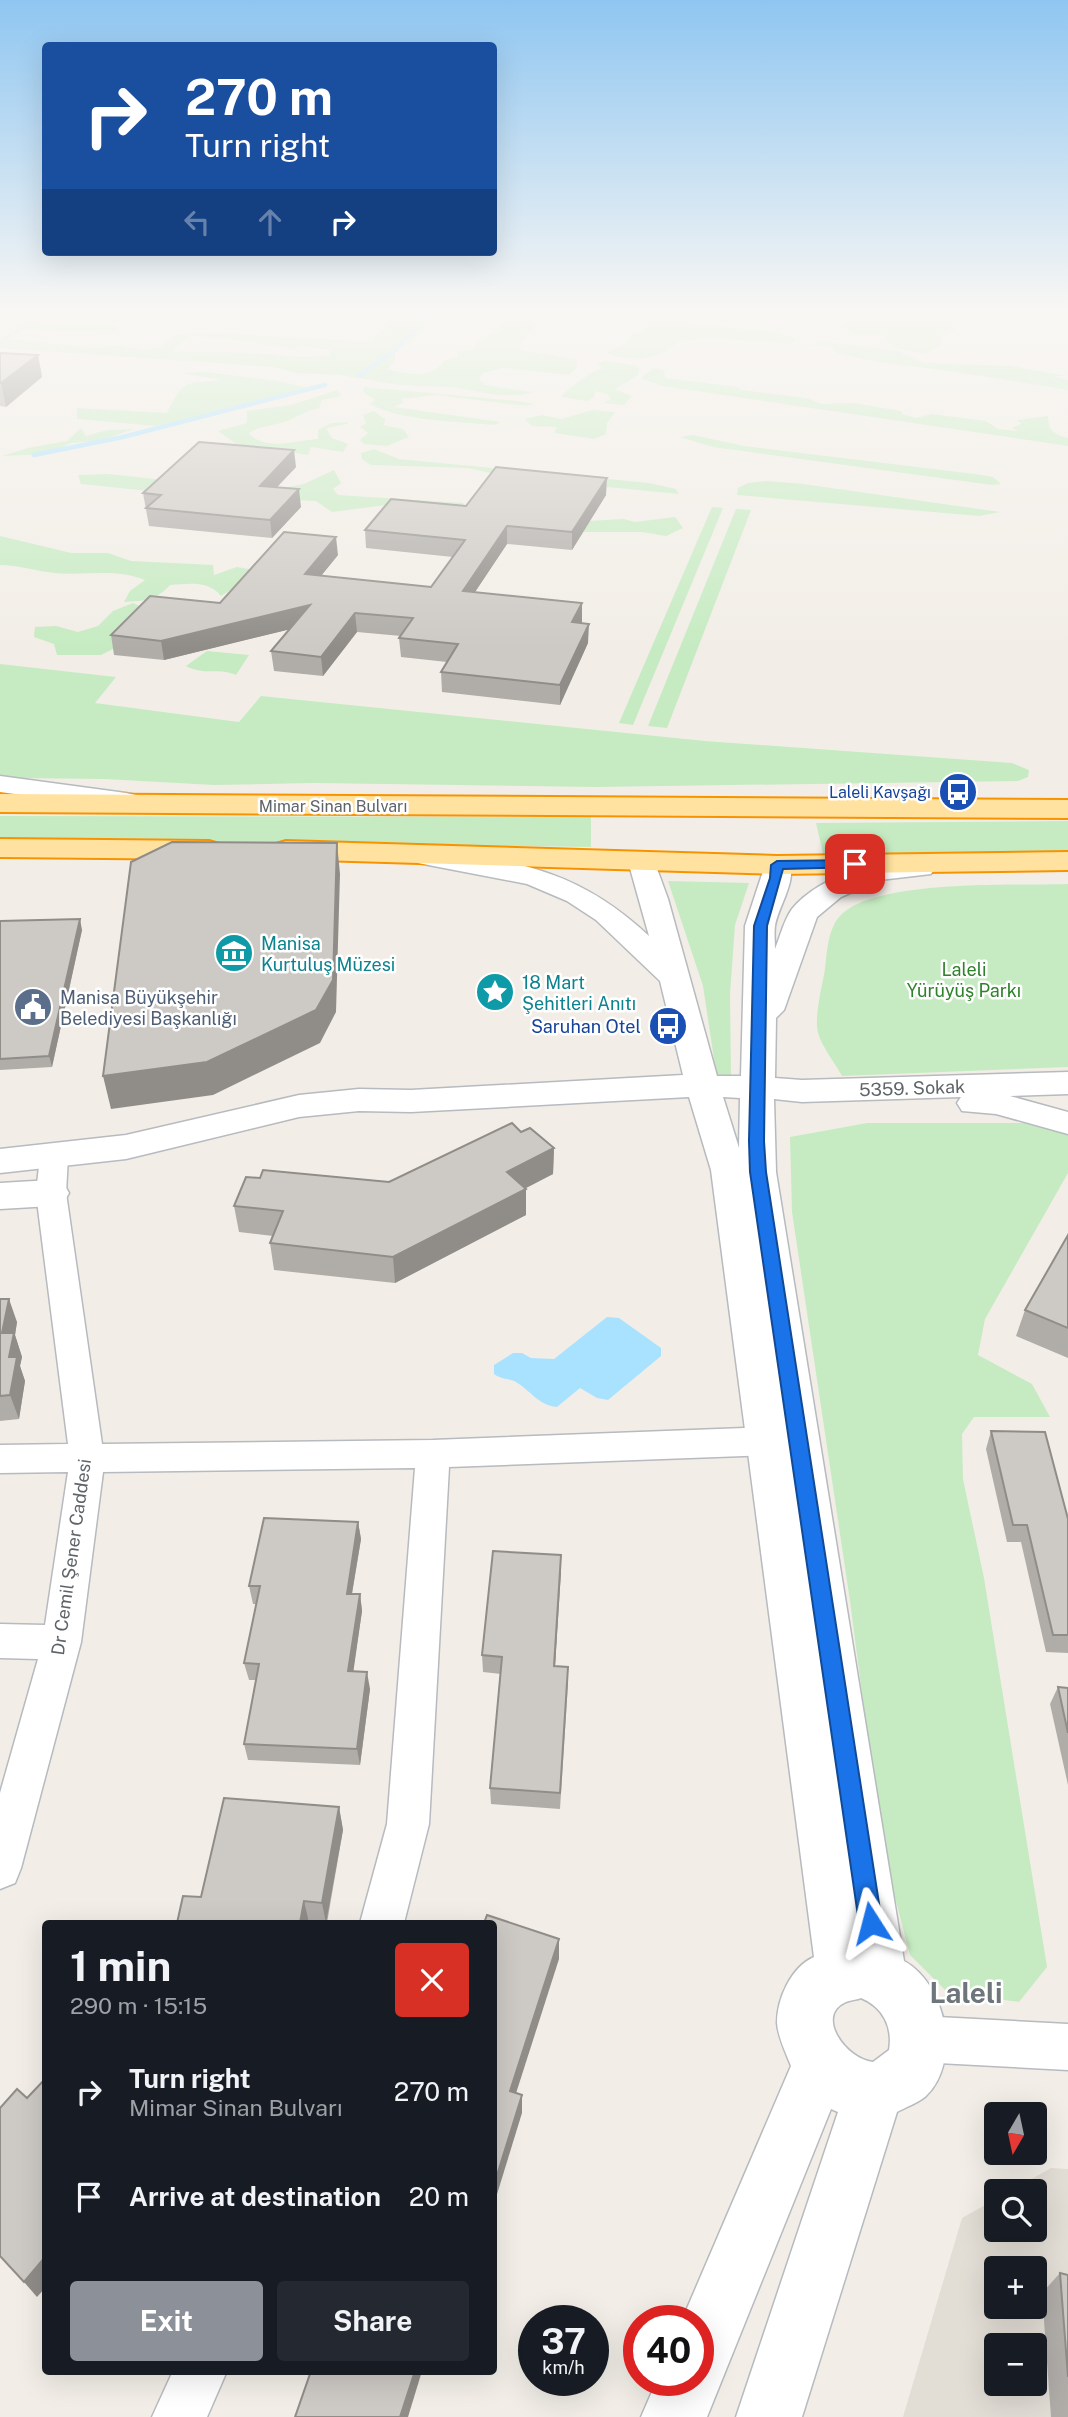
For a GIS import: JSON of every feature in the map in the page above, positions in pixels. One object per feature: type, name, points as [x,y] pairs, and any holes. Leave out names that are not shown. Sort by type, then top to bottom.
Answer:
[{"type":"highway","name":"Mimar Sinan Bulvarı","points":[[0,803],[162,806],[738,807]]},
{"type":"highway","points":[[642,861],[634,844],[634,829],[645,818],[666,806]]},
{"type":"highway","points":[[738,807],[1068,809]]},
{"type":"highway","points":[[738,807],[761,817],[774,829],[781,850],[777,865]]},
{"type":"highway","points":[[0,848],[399,852],[777,865],[1068,861]]},
{"type":"street","points":[[0,785],[162,806]]},
{"type":"street","points":[[399,852],[485,866],[551,883],[596,906],[677,980]]},
{"type":"street","points":[[642,861],[677,980],[686,1026],[708,1105],[729,1170],[768,1441],[861,1974]]},
{"type":"street","points":[[760,1030],[804,913],[831,891],[875,872],[1003,861]]},
{"type":"street","points":[[777,865],[776,878],[760,926],[760,1030],[756,1103],[758,1172],[861,1974]]},
{"type":"street","name":"5359. Sokak","points":[[756,1103],[802,1091],[1068,1083]]},
{"type":"street","points":[[0,1161],[126,1147],[299,1106],[359,1100],[411,1101],[663,1086],[708,1105],[997,1103],[1068,1122]]},
{"type":"street","name":"Dr Cemil Şener Caddesi","points":[[0,1868],[62,1642],[87,1458],[51,1193],[54,1157]]},
{"type":"street","points":[[0,1195],[51,1193]]},
{"type":"street","points":[[0,1459],[433,1454],[768,1441]]},
{"type":"street","points":[[383,1920],[408,1824],[433,1454]]},
{"type":"street","points":[[0,1641],[62,1642]]},
{"type":"street","points":[[861,1974],[895,1987],[908,2002],[916,2020],[919,2039],[916,2058],[907,2074],[893,2086],[874,2092],[854,2089],[836,2080],[820,2065],[809,2046],[805,2026],[807,2006],[815,1990],[827,1978],[861,1974]]},
{"type":"street","points":[[919,2039],[1068,2047]]},
{"type":"street","points":[[714,2320],[820,2065]]},
{"type":"street","points":[[769,2417],[874,2092]]},
{"type":"street","points":[[179,2417],[199,2375]]},
{"type":"street","points":[[674,2417],[683,2396]]},
{"type":"shaded area","points":[[1051,2168],[1068,2169],[1068,2417],[903,2417],[962,2218],[984,2206],[984,2242],[1047,2242],[1047,2179],[1031,2179]]},
{"type":"green space","points":[[109,422],[174,422],[157,426]]},
{"type":"green space","points":[[284,422],[249,433],[255,439],[272,444],[318,439],[318,430],[331,423],[348,422],[326,428],[332,438],[348,444],[343,452],[311,447],[308,455],[236,444],[218,431],[247,423]]},
{"type":"green space","points":[[385,422],[383,425],[403,429],[409,437],[387,446],[364,444],[360,440],[368,433],[360,427],[366,423]]},
{"type":"green space","points":[[450,422],[501,422],[494,425]]},
{"type":"green space","points":[[528,422],[608,422],[606,434],[594,439],[554,433],[557,427],[532,426]]},
{"type":"green space","points":[[904,422],[987,422],[998,429],[1018,431],[1012,428],[1021,424],[1019,422],[1048,422],[1056,433],[1068,438],[1068,446]]},
{"type":"green space","points":[[81,428],[86,436],[107,430],[134,429],[99,441],[71,443],[47,454],[2,456],[67,441]]},
{"type":"green space","points":[[693,435],[744,446],[975,474],[993,477],[1001,484],[992,485],[713,447],[680,437]]},
{"type":"green space","points":[[374,449],[399,459],[649,483],[676,489],[679,494],[514,478],[468,468],[371,465],[362,459],[361,453]]},
{"type":"green space","points":[[334,470],[341,483],[333,489],[338,495],[463,503],[465,511],[394,504],[332,512],[316,501],[168,493],[81,484],[78,475],[108,474],[268,491],[304,484]]},
{"type":"green space","points":[[767,481],[1000,512],[979,516],[737,495],[738,488],[748,483]]},
{"type":"green space","points":[[712,507],[723,508],[633,725],[619,723]]},
{"type":"green space","points":[[736,509],[751,510],[667,728],[648,726]]},
{"type":"green space","points":[[675,517],[683,528],[666,536],[643,532],[585,532],[534,524],[624,519],[635,522]]},
{"type":"green space","points":[[0,536],[71,553],[108,553],[131,561],[213,565],[214,575],[237,567],[260,571],[221,596],[204,585],[184,584],[170,585],[150,599],[124,602],[130,591],[145,580],[123,574],[66,574],[0,565]]},
{"type":"green space","points":[[133,603],[144,608],[113,649],[101,655],[57,655],[54,644],[34,637],[35,627],[56,626],[78,632],[98,626],[113,611]]},
{"type":"green space","points":[[207,651],[249,655],[236,675],[186,666]]},
{"type":"green space","points":[[0,664],[116,677],[95,703],[239,722],[261,696],[705,741],[1012,763],[1029,770],[1028,777],[1018,781],[595,787],[313,783],[214,785],[104,779],[10,778],[0,776]]},
{"type":"green space","points":[[0,816],[591,817],[591,847],[0,839]]},
{"type":"green space","points":[[1068,821],[1068,854],[824,858],[816,823]]},
{"type":"green space","points":[[668,881],[749,883],[735,925],[730,994],[731,1079],[717,1079],[703,986]]},
{"type":"green space","name":"Laleli Yürüyüş Parkı","points":[[1068,884],[1068,1067],[842,1076],[820,1038],[817,1019],[829,940],[837,919],[842,914],[860,903],[916,890],[983,885]]},
{"type":"green space","points":[[867,1123],[1034,1123],[1068,1132],[1068,1173],[985,1319],[978,1355],[1032,1384],[1050,1417],[974,1417],[962,1434],[963,1479],[984,1578],[1047,1967],[1019,2002],[948,1993],[910,1955],[882,1847],[850,1601],[792,1212],[790,1137]]},
{"type":"water","points":[[607,1317],[619,1318],[661,1348],[661,1356],[608,1400],[597,1398],[580,1388],[557,1407],[550,1406],[516,1382],[494,1374],[494,1365],[513,1353],[522,1353],[531,1358],[554,1359]]},
{"type":"building","points":[[199,442],[294,450],[260,486],[299,489],[270,520],[146,508],[161,495],[143,493]]},
{"type":"building","points":[[496,467],[607,478],[572,532],[507,526],[463,591],[582,603],[572,622],[589,624],[560,685],[441,672],[458,644],[399,638],[413,618],[355,613],[321,657],[271,651],[310,605],[161,641],[111,635],[150,596],[220,603],[284,532],[336,537],[305,574],[431,587],[465,540],[365,530],[391,499],[466,506]]},
{"type":"building","name":"Manisa Kurtuluş Müzesi","points":[[172,842],[337,843],[333,980],[316,1010],[207,1062],[103,1076],[131,862]]},
{"type":"building","name":"Manisa Büyükşehir Belediyesi Başkanlığı","points":[[80,919],[49,1056],[0,1059],[0,921]]},
{"type":"building","points":[[512,1123],[521,1132],[530,1128],[554,1148],[507,1172],[526,1189],[393,1257],[270,1243],[283,1211],[234,1206],[246,1177],[260,1178],[263,1170],[389,1182]]},
{"type":"building","points":[[1068,1235],[1068,1328],[1025,1310]]},
{"type":"building","points":[[0,1299],[9,1299],[2,1333],[14,1333],[9,1357],[17,1357],[10,1395],[0,1396]]},
{"type":"building","points":[[991,1431],[1045,1432],[1068,1519],[1068,1635],[1053,1635],[1027,1525],[1013,1525]]},
{"type":"building","points":[[264,1518],[358,1522],[347,1594],[360,1594],[348,1671],[367,1672],[357,1749],[244,1744],[259,1664],[244,1663],[260,1586],[249,1586]]},
{"type":"building","points":[[493,1551],[561,1555],[554,1666],[568,1667],[560,1793],[490,1788],[502,1657],[482,1655]]},
{"type":"building","points":[[1058,1687],[1068,1688],[1068,1733]]},
{"type":"building","points":[[224,1798],[339,1807],[322,1903],[304,1901],[301,1920],[178,1920],[183,1896],[201,1897]]},
{"type":"building","points":[[487,1915],[559,1939],[510,2091],[522,2095],[497,2175],[497,1920],[485,1920]]},
{"type":"building","points":[[42,2082],[42,2261],[24,2282],[0,2256],[0,2108],[17,2089],[27,2098]]},
{"type":"building","points":[[1060,2273],[1068,2275],[1068,2377]]},
{"type":"building","points":[[310,2375],[414,2375],[400,2417],[295,2417]]},
{"type":"waterway","points":[[34,455],[182,422]]},
{"type":"place","name":"Laleli Kavşağı","points":[[958,792]]},
{"type":"place","name":"Manisa Kurtuluş Müzesi","points":[[234,953]]},
{"type":"place","name":"18 Mart Şehitleri Anıtı","points":[[495,992]]},
{"type":"place","name":"Manisa Büyükşehir Belediyesi Başkanlığı","points":[[33,1007]]},
{"type":"place","name":"Saruhan Otel","points":[[668,1026]]},
{"type":"district","name":"Laleli","points":[[966,1992]]},
{"type":"route","points":[[855,864],[777,865],[776,878],[760,926],[756,1141],[758,1172],[871,1923]]}]
